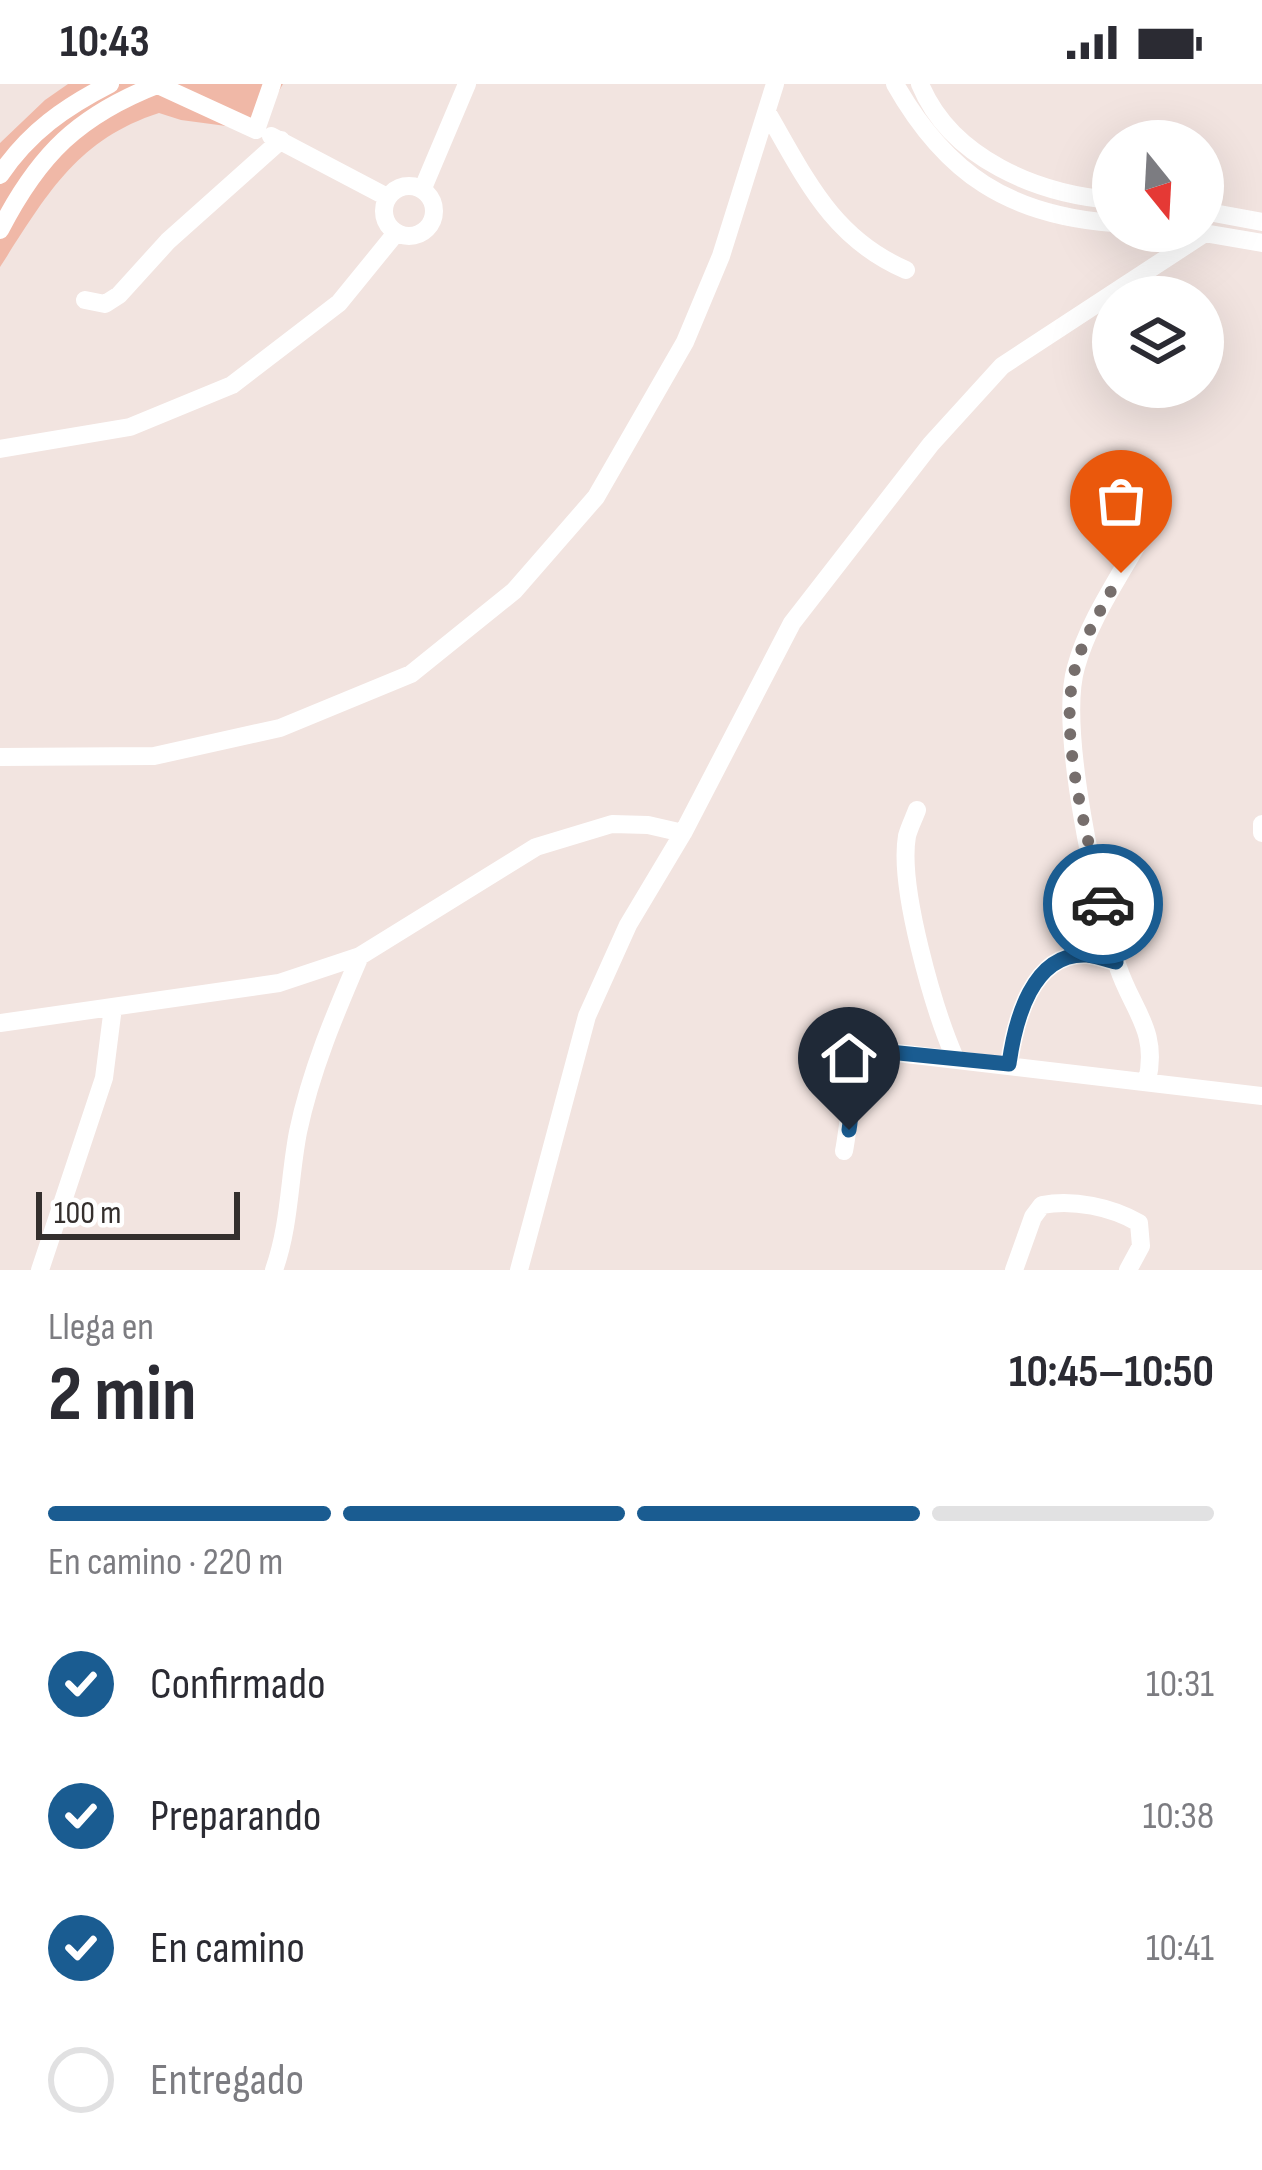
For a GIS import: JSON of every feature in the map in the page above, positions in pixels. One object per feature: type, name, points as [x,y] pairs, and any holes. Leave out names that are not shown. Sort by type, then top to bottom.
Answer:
[{"type":"street","points":[[0,175],[28,138],[62,109],[110,84]]},
{"type":"street","points":[[0,230],[24,184],[79,125],[113,103],[157,84],[281,140],[387,197]]},
{"type":"street","points":[[256,130],[272,84]]},
{"type":"street","points":[[423,188],[467,84]]},
{"type":"street","points":[[0,757],[154,756],[280,728],[411,674],[497,604],[596,496],[646,416],[685,342],[721,256],[776,84]]},
{"type":"street","points":[[895,84],[919,126],[946,157],[984,185],[1067,219],[1092,221]]},
{"type":"street","points":[[920,84],[952,132],[995,164],[1024,181],[1092,198]]},
{"type":"street","points":[[767,112],[840,228],[875,257],[906,271]]},
{"type":"street","points":[[85,300],[105,304],[119,295],[169,241],[281,140]]},
{"type":"street","points":[[403,185],[423,188],[434,200],[435,216],[427,230],[412,237],[396,233],[383,210],[387,197],[403,185]]},
{"type":"street","points":[[1224,215],[1262,221]]},
{"type":"street","points":[[0,449],[130,427],[232,386],[339,303],[396,233]]},
{"type":"street","points":[[1224,237],[1262,243]]},
{"type":"street","points":[[519,1270],[587,1016],[628,925],[683,833],[792,623],[931,444],[1002,366],[1167,252]]},
{"type":"street","points":[[1138,543],[1087,637],[1075,669],[1070,714],[1089,841],[1116,962],[1141,1010],[1151,1065],[1147,1081]]},
{"type":"street","points":[[917,810],[908,836],[909,879],[928,980],[955,1058]]},
{"type":"street","points":[[0,1023],[279,983],[360,956],[536,847],[612,824],[683,833]]},
{"type":"street","points":[[1009,1064],[1014,1030],[1046,970],[1057,960],[1086,955],[1116,962]]},
{"type":"street","points":[[274,1270],[285,1239],[297,1136],[313,1069],[360,956]]},
{"type":"street","points":[[40,1270],[104,1078],[113,1007]]},
{"type":"street","points":[[844,1151],[862,1067],[872,1056],[889,1052],[1262,1096]]},
{"type":"street","points":[[1014,1270],[1033,1217],[1042,1205],[1054,1203],[1113,1210],[1139,1223],[1141,1246],[1128,1270]]},
{"type":"shaded area","points":[[68,84],[283,84],[256,130],[159,113],[105,139],[65,174],[0,267],[0,143]]},
{"type":"way so far","points":[[1103,904],[1070,714],[1075,669],[1121,573]]},
{"type":"route","points":[[849,1130],[862,1067],[872,1056],[889,1052],[1009,1064],[1014,1030],[1046,970],[1057,960],[1086,955],[1116,962],[1103,904]]}]
